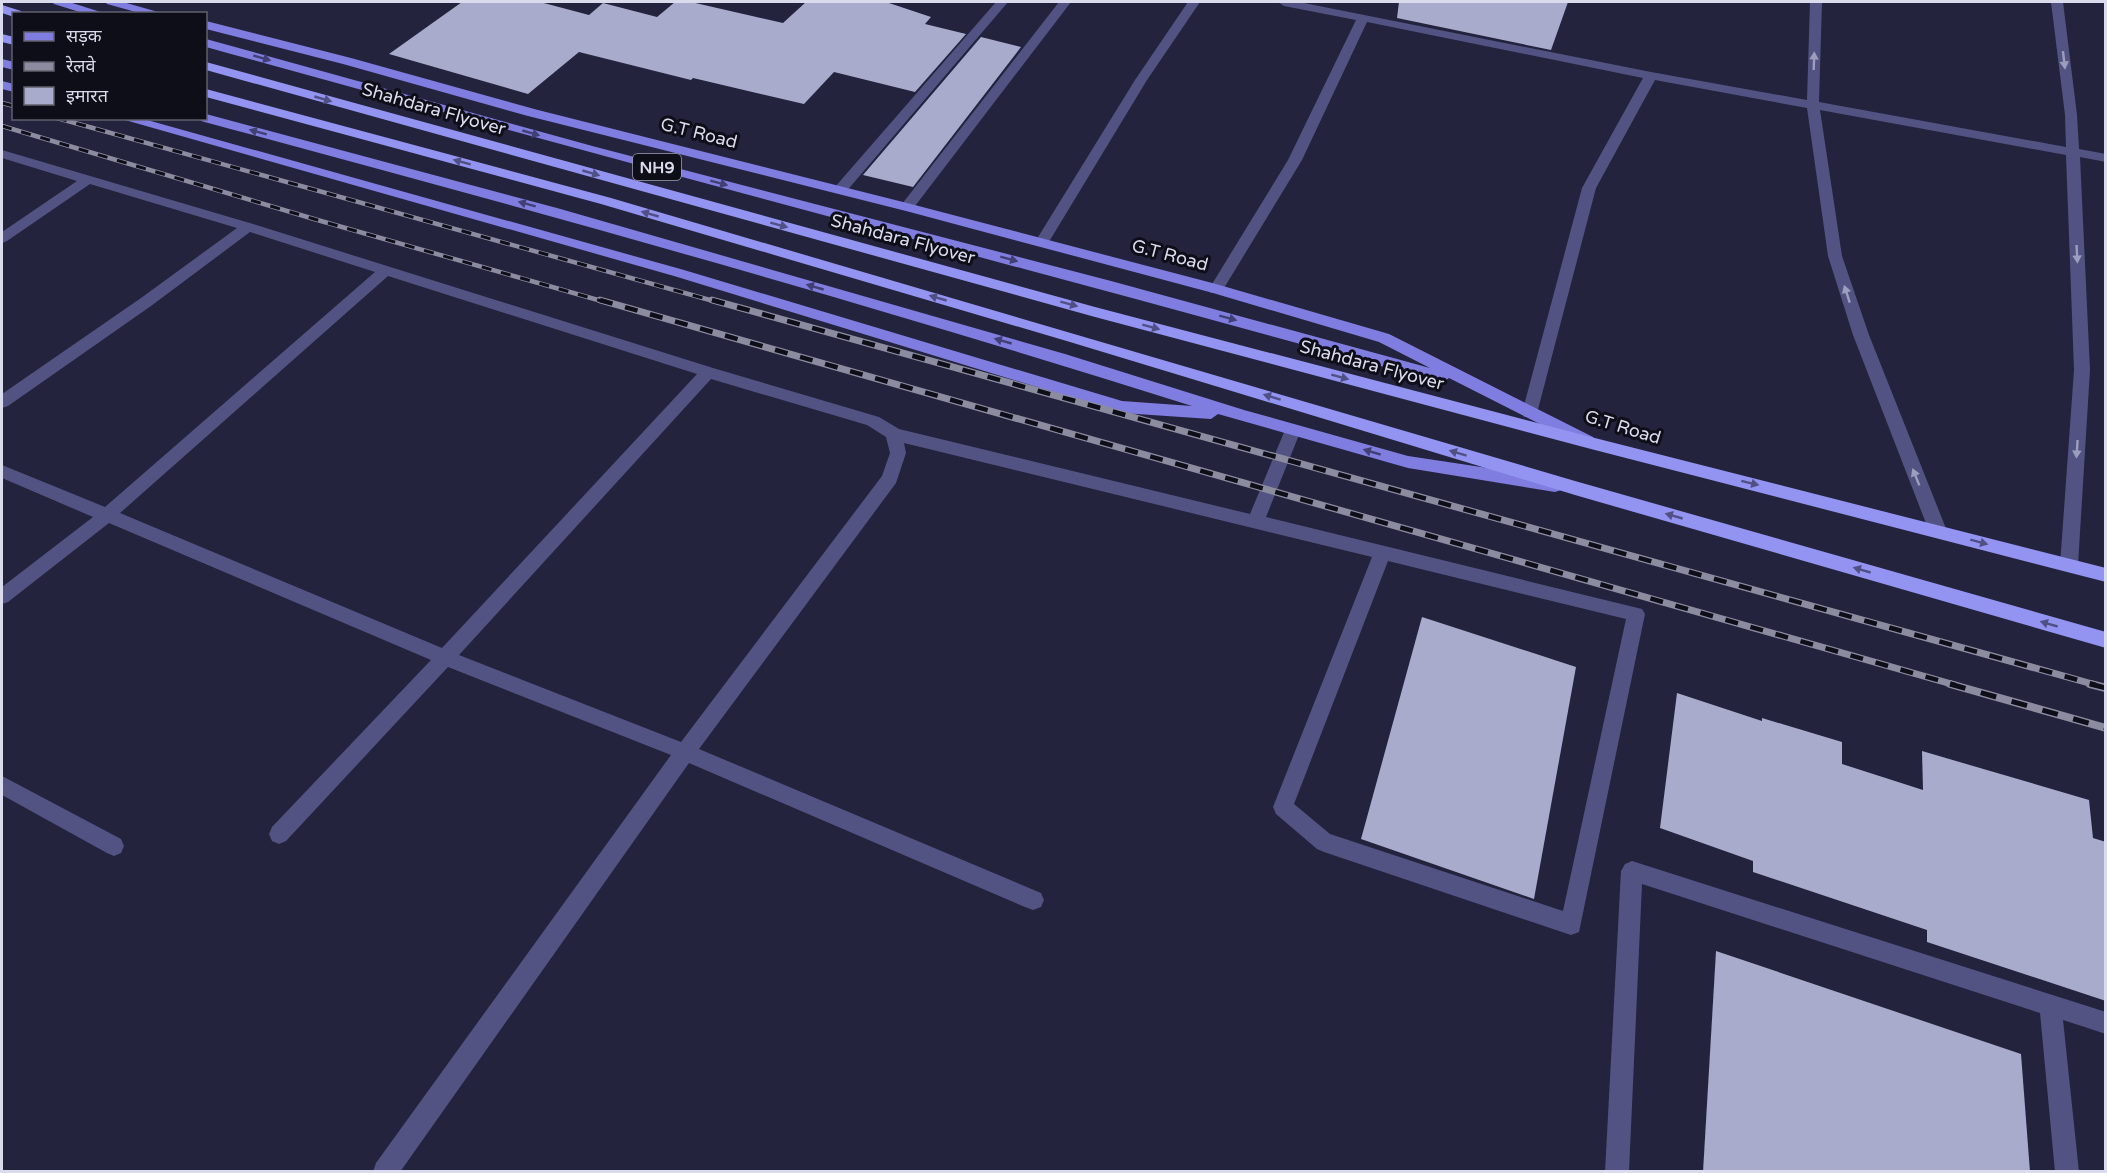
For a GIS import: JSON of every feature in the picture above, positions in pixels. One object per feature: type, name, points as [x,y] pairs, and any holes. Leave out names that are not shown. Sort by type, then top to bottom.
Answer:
[{"type":"highway","name":"Shahdara Flyover","points":[[207,66],[1095,312],[1591,443]]},
{"type":"highway","points":[[207,93],[606,201],[1075,338],[1575,488],[2106,640]]},
{"type":"highway","name":"G.T Road","points":[[1591,443],[2106,575]]},
{"type":"main road","points":[[58,2],[94,12]]},
{"type":"main road","points":[[111,2],[151,12]]},
{"type":"main road","name":"G.T Road","points":[[207,25],[347,61],[555,119],[1042,242],[1384,338],[1591,443]]},
{"type":"main road","name":"Shahdara Flyover","points":[[207,43],[591,150],[1111,286],[1476,386]]},
{"type":"main road","points":[[207,118],[552,211],[1059,358],[1243,416],[1408,462],[1575,488]]},
{"type":"main road","points":[[131,120],[679,273],[1122,407],[1243,416]]},
{"type":"street","points":[[840,190],[1002,2]]},
{"type":"street","points":[[907,207],[1065,2]]},
{"type":"street","points":[[1042,242],[1141,80],[1194,2]]},
{"type":"street","points":[[1284,2],[1652,76],[2106,158]]},
{"type":"street","points":[[1816,2],[1813,104],[1835,256],[1861,335],[1938,531]]},
{"type":"street","points":[[2057,2],[2071,115],[2082,370],[2070,566]]},
{"type":"street","points":[[1216,289],[1295,160],[1364,19]]},
{"type":"street","points":[[1530,413],[1589,188],[1652,76]]},
{"type":"street","points":[[2,154],[248,226],[708,372],[873,421],[894,434],[1383,552],[1635,614],[1571,924],[1324,842],[1283,807],[1383,552]]},
{"type":"street","points":[[2,238],[87,180]]},
{"type":"street","points":[[2,402],[146,302],[248,226]]},
{"type":"street","points":[[2,597],[107,515],[386,270]]},
{"type":"street","points":[[279,834],[445,658],[708,372]]},
{"type":"street","points":[[1255,522],[1293,430]]},
{"type":"street","points":[[385,1172],[685,752],[890,478],[897,453],[894,434]]},
{"type":"street","points":[[2,471],[445,658],[685,752],[1033,900]]},
{"type":"street","points":[[2,785],[114,846]]},
{"type":"street","points":[[1617,1172],[1632,871],[2106,1023]]},
{"type":"street","points":[[2050,1004],[2067,1172]]},
{"type":"building","points":[[462,2],[540,2],[589,15],[603,3],[657,17],[675,2],[691,2],[783,23],[806,2],[886,2],[931,17],[925,24],[966,34],[915,92],[834,72],[804,104],[693,78],[691,80],[579,52],[528,94],[389,54]]},
{"type":"building","points":[[1399,2],[1568,2],[1551,50],[1397,18]]},
{"type":"building","points":[[981,37],[1021,47],[913,187],[863,175]]},
{"type":"building","points":[[1422,617],[1576,667],[1534,899],[1361,839]]},
{"type":"building","points":[[1677,693],[1762,721],[1762,718],[1842,742],[1842,764],[1923,790],[1922,751],[2089,800],[2093,838],[2106,842],[2106,1001],[1927,942],[1927,930],[1753,872],[1753,861],[1660,828]]},
{"type":"building","points":[[1716,951],[2021,1054],[2030,1172],[1703,1172]]},
{"type":"railway","points":[[2,103],[12,106]]},
{"type":"railway","points":[[64,120],[717,302]]},
{"type":"railway","points":[[2,126],[314,219],[605,302]]},
{"type":"railway","points":[[600,300],[1955,685]]},
{"type":"railway","points":[[712,300],[2096,685]]},
{"type":"railway","points":[[1950,684],[2106,728]]},
{"type":"railway","points":[[2090,684],[2106,688]]}]
